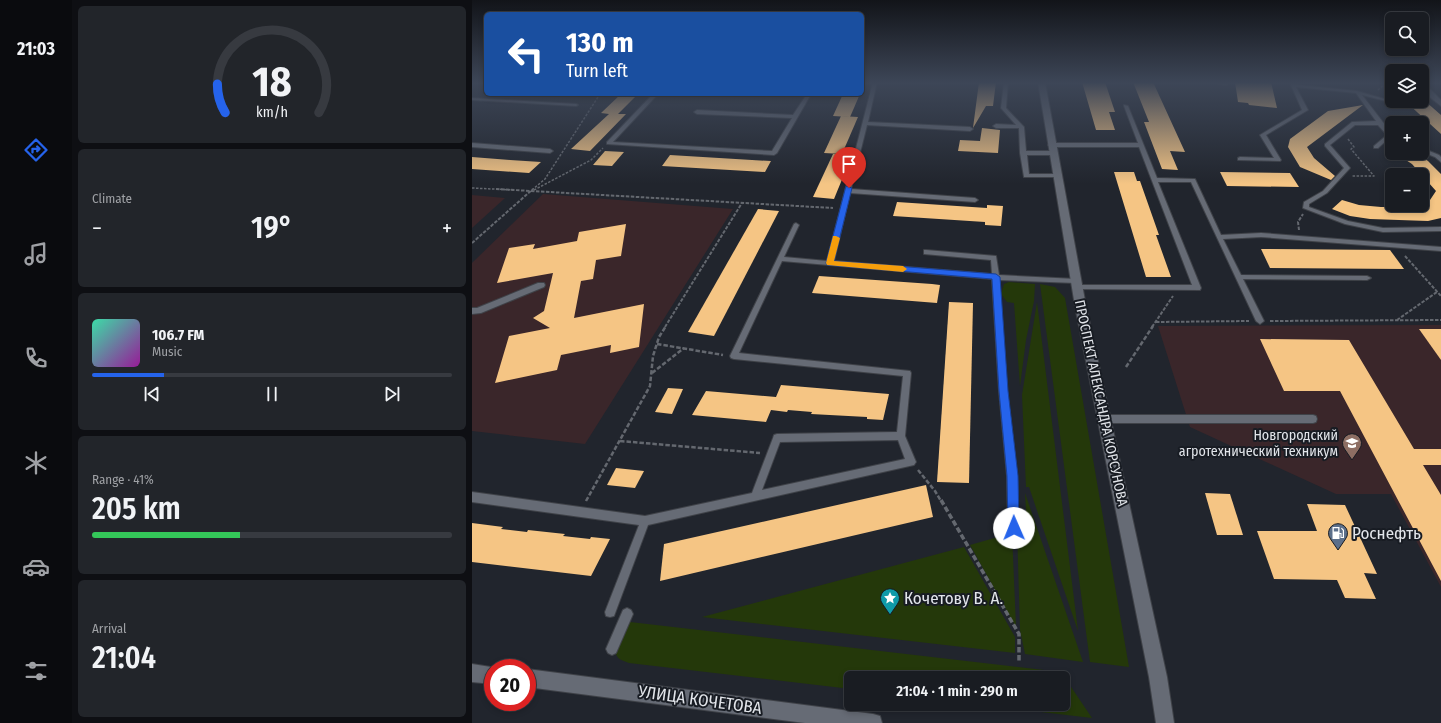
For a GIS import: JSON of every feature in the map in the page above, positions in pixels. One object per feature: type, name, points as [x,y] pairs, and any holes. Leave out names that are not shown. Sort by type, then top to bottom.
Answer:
[{"type":"street","name":"ПРОСПЕКТ АЛЕКСАНДРА КОРСУНОВА","points":[[1047,116],[1056,176],[1077,284],[1158,677],[1166,723]]},
{"type":"street","points":[[472,673],[484,674]]},
{"type":"street","name":"УЛИЦА КОЧЕТОВА","points":[[536,679],[874,723]]},
{"type":"lane","points":[[609,142],[635,116]]},
{"type":"lane","points":[[609,142],[774,153],[795,117],[770,116]]},
{"type":"lane","points":[[830,263],[867,116]]},
{"type":"lane","points":[[1010,116],[1021,127],[1026,176],[1056,176]]},
{"type":"lane","points":[[780,259],[1077,284],[1197,288],[1130,116]]},
{"type":"lane","points":[[1240,159],[1278,160],[1263,135],[1295,116]]},
{"type":"lane","points":[[1375,116],[1385,130]]},
{"type":"lane","points":[[865,123],[970,129]]},
{"type":"lane","points":[[1381,124],[1354,123],[1326,145],[1347,168],[1325,192],[1306,204],[1306,208],[1347,223],[1383,230],[1441,229]]},
{"type":"lane","points":[[996,126],[1021,127]]},
{"type":"lane","points":[[1376,147],[1385,141]]},
{"type":"lane","points":[[472,145],[550,151]]},
{"type":"lane","points":[[1023,153],[1052,149],[1141,145]]},
{"type":"lane","points":[[1429,153],[1441,160]]},
{"type":"lane","points":[[1155,180],[1192,180],[1260,321]]},
{"type":"lane","points":[[848,191],[975,200]]},
{"type":"lane","points":[[472,497],[645,521],[911,462],[900,436],[907,373],[734,356],[796,225]]},
{"type":"lane","points":[[1219,237],[1261,235],[1441,249]]},
{"type":"lane","points":[[926,252],[994,258],[1003,391],[1012,476],[1014,528]]},
{"type":"lane","points":[[1239,277],[1367,278]]},
{"type":"lane","points":[[472,311],[478,311],[541,285]]},
{"type":"lane","points":[[1104,419],[1313,419]]},
{"type":"lane","points":[[755,497],[777,438],[900,436]]},
{"type":"lane","points":[[610,612],[645,521]]},
{"type":"lane","points":[[612,648],[627,614]]},
{"type":"path","points":[[472,243],[545,179],[586,116]]},
{"type":"path","points":[[1339,176],[1374,176],[1351,149],[1354,147],[1343,132]]},
{"type":"path","points":[[530,192],[591,160],[609,142]]},
{"type":"path","points":[[472,188],[843,209]]},
{"type":"path","points":[[579,513],[650,386],[653,356],[659,337],[742,203]]},
{"type":"path","points":[[1299,238],[1298,222],[1306,208]]},
{"type":"path","points":[[1395,246],[1441,296]]},
{"type":"path","points":[[1126,367],[1179,287]]},
{"type":"path","points":[[1396,321],[1437,292]]},
{"type":"path","points":[[1156,322],[1441,320]]},
{"type":"path","points":[[657,344],[734,356]]},
{"type":"path","points":[[652,373],[684,348]]},
{"type":"path","points":[[620,441],[771,454]]},
{"type":"path","points":[[911,462],[935,492],[1019,634],[1019,661]]},
{"type":"shaded area","points":[[543,194],[733,209],[585,444],[472,431],[472,263]]},
{"type":"shaded area","points":[[472,195],[505,198],[472,228]]},
{"type":"shaded area","name":"Новгородский агротехнический техникум","points":[[1441,325],[1441,587],[1391,494],[1336,494],[1190,427],[1158,326]]},
{"type":"green space","points":[[1009,282],[1035,284],[1034,301],[1026,340],[1020,386],[1014,303],[1007,302],[1001,294],[1004,284]]},
{"type":"green space","points":[[1040,284],[1055,287],[1065,298],[1129,667],[1090,662]]},
{"type":"green space","points":[[1037,302],[1078,631],[1029,487],[1026,487],[1022,395]]},
{"type":"green space","points":[[1025,493],[1083,662],[1025,654],[1020,630],[1017,528],[1027,528]]},
{"type":"green space","points":[[1012,533],[1016,627],[970,545]]},
{"type":"green space","points":[[964,547],[1015,637],[1015,653],[702,617]]},
{"type":"green space","points":[[630,622],[1052,671],[844,671],[844,688],[629,663],[618,658],[616,654],[616,646],[625,628]]},
{"type":"green space","points":[[1070,685],[1092,718],[1034,711],[1070,711]]},
{"type":"building","points":[[607,116],[624,116],[590,151],[571,149]]},
{"type":"building","points":[[833,116],[851,116],[850,117]]},
{"type":"building","points":[[841,116],[858,117],[842,154],[824,153]]},
{"type":"building","points":[[975,116],[980,116],[973,128]]},
{"type":"building","points":[[1092,116],[1110,116],[1115,130],[1096,130]]},
{"type":"building","points":[[1146,116],[1168,116],[1185,152],[1170,151],[1178,170],[1162,169],[1144,122],[1149,122]]},
{"type":"building","points":[[1322,116],[1349,116],[1307,147],[1314,158],[1335,176],[1331,180],[1300,167],[1288,147],[1290,139]]},
{"type":"building","points":[[1421,116],[1441,116],[1441,134],[1429,123],[1429,116]]},
{"type":"building","points":[[982,128],[1000,130],[998,153],[958,151],[960,140],[980,141]]},
{"type":"building","points":[[605,151],[624,152],[612,166],[593,165]]},
{"type":"building","points":[[833,154],[852,155],[834,199],[813,197]]},
{"type":"building","points":[[670,155],[771,161],[765,172],[662,166]]},
{"type":"building","points":[[472,157],[541,162],[529,173],[472,169]]},
{"type":"building","points":[[1406,160],[1426,160],[1441,174],[1441,218],[1428,221],[1370,219],[1350,216],[1332,209],[1342,200],[1359,205],[1385,207],[1385,212],[1429,212],[1429,202],[1436,191],[1429,183],[1429,168],[1416,168]]},
{"type":"building","points":[[1114,172],[1134,172],[1137,181],[1140,181],[1159,235],[1156,235],[1171,277],[1146,277]]},
{"type":"building","points":[[1220,172],[1290,173],[1299,187],[1227,186]]},
{"type":"building","points":[[897,202],[987,208],[987,205],[1003,206],[1001,226],[985,225],[985,222],[893,216]]},
{"type":"building","points":[[758,209],[779,211],[714,336],[688,332]]},
{"type":"building","points":[[626,224],[621,256],[596,260],[593,279],[581,281],[574,318],[644,304],[639,347],[610,353],[611,345],[561,355],[557,370],[495,383],[509,336],[550,328],[533,318],[544,311],[553,273],[497,283],[509,248],[535,244],[533,249],[577,241],[579,232]]},
{"type":"building","points":[[1261,249],[1390,250],[1404,269],[1270,268]]},
{"type":"building","points":[[819,276],[940,285],[937,303],[812,293]]},
{"type":"building","points":[[949,302],[973,303],[969,483],[937,482]]},
{"type":"building","points":[[1419,329],[1441,329],[1441,360]]},
{"type":"building","points":[[1260,339],[1349,340],[1414,449],[1441,449],[1441,465],[1423,465],[1441,495],[1441,581],[1340,391],[1284,391]]},
{"type":"building","points":[[781,385],[889,394],[883,420],[867,419],[867,417],[811,414],[812,412],[788,410],[787,412],[771,410],[766,422],[692,415],[706,391],[776,397]]},
{"type":"building","points":[[668,388],[683,389],[672,414],[655,412]]},
{"type":"building","points":[[616,468],[644,471],[635,488],[607,485]]},
{"type":"building","points":[[926,485],[933,517],[660,581],[664,544]]},
{"type":"building","points":[[1205,493],[1230,494],[1243,535],[1217,535]]},
{"type":"building","points":[[1307,504],[1345,505],[1377,574],[1364,573],[1376,599],[1345,598],[1337,580],[1274,579],[1257,531],[1317,531]]},
{"type":"building","points":[[472,523],[503,527],[501,529],[565,534],[563,536],[590,539],[591,537],[610,539],[591,576],[472,562]]},
{"type":"slow traffic","points":[[836,238],[830,263],[903,269]]},
{"type":"place","name":"Новгородский агротехнический техникум","points":[[1352,460]]},
{"type":"place","name":"Роснефть","points":[[1338,550]]},
{"type":"place","name":"Кочетову В. А.","points":[[890,615]]},
{"type":"route","points":[[849,188],[830,263],[996,277],[1003,391],[1012,476],[1014,528]]}]
